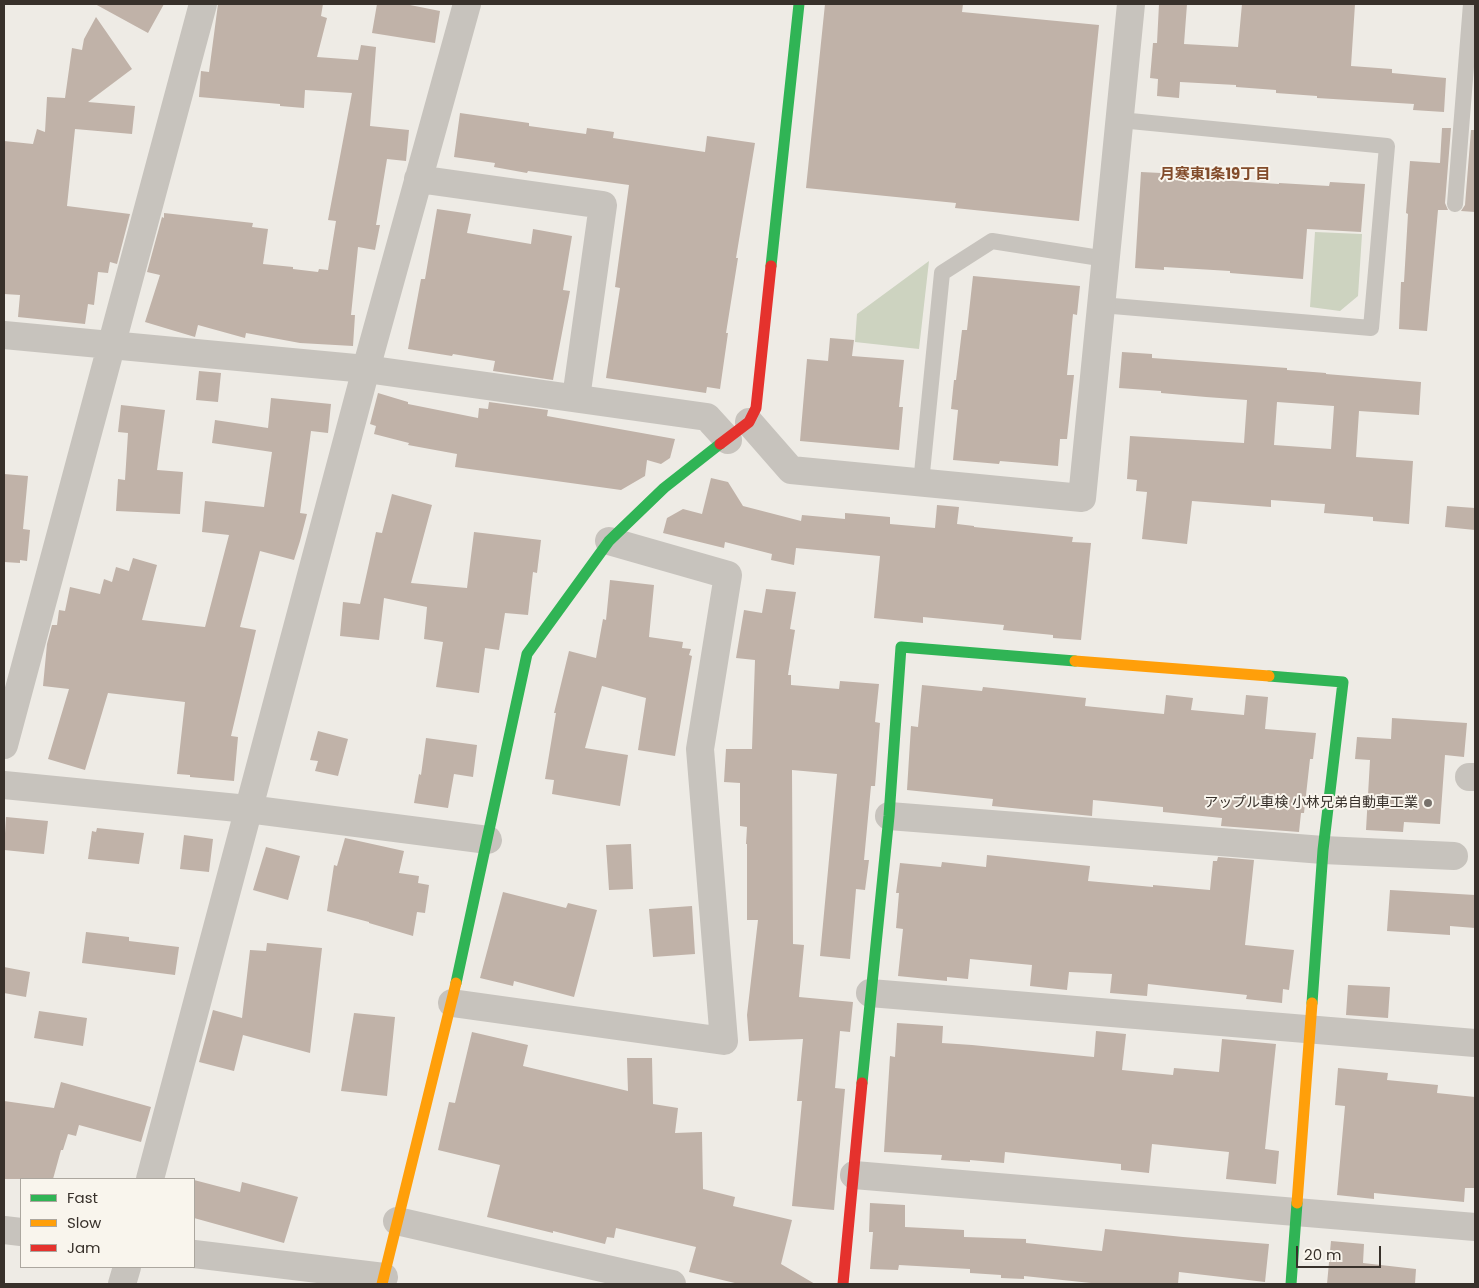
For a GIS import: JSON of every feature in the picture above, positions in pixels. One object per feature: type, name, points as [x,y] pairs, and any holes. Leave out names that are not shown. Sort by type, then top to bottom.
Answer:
[{"type":"street","points":[[4,745],[203,4]]},
{"type":"street","points":[[150,1178],[366,369],[467,4]]},
{"type":"street","points":[[195,1254],[383,1281],[452,1003],[527,654],[609,541],[664,488],[750,422],[756,408],[799,4]]},
{"type":"street","points":[[750,422],[791,470],[1082,498],[1131,4]]},
{"type":"street","points":[[418,179],[602,205],[576,398]]},
{"type":"street","points":[[4,335],[366,369],[576,398],[707,417],[728,440]]},
{"type":"street","points":[[452,1003],[724,1041],[700,749],[728,575],[609,541]]},
{"type":"street","points":[[843,1284],[870,993],[889,816],[901,647],[1343,682],[1323,850],[1291,1284]]},
{"type":"street","points":[[4,786],[248,809],[488,840]]},
{"type":"street","points":[[889,816],[1323,850],[1454,856]]},
{"type":"street","points":[[870,993],[1475,1043]]},
{"type":"street","points":[[854,1175],[1475,1227]]},
{"type":"street","points":[[397,1221],[609,1277],[672,1284]]},
{"type":"street","points":[[4,1230],[20,1232]]},
{"type":"street","points":[[122,1284],[127,1268]]},
{"type":"lane","points":[[1455,204],[1471,4]]},
{"type":"lane","points":[[1101,305],[1371,328],[1387,146],[1120,120]]},
{"type":"lane","points":[[921,483],[942,273],[992,241],[1106,259]]},
{"type":"green space","points":[[1315,232],[1362,234],[1358,296],[1340,311],[1310,307]]},
{"type":"green space","points":[[929,261],[919,349],[855,342],[857,314]]},
{"type":"building","points":[[95,4],[164,4],[148,33]]},
{"type":"building","points":[[218,4],[323,4],[321,16],[327,18],[317,57],[358,60],[361,45],[376,47],[370,126],[409,130],[406,161],[387,159],[376,225],[380,225],[375,250],[358,247],[351,315],[355,315],[353,346],[300,343],[246,333],[245,338],[198,325],[195,337],[145,322],[160,275],[147,272],[164,213],[253,223],[252,227],[268,229],[263,264],[318,272],[319,269],[328,270],[336,221],[328,220],[352,93],[305,90],[304,108],[199,97],[201,71],[209,72]]},
{"type":"building","points":[[377,4],[405,4],[440,11],[435,43],[372,33]]},
{"type":"building","points":[[825,4],[963,4],[962,12],[1099,25],[1079,221],[955,208],[956,203],[806,188]]},
{"type":"building","points":[[1159,4],[1187,4],[1184,44],[1238,47],[1242,4],[1355,4],[1351,66],[1392,69],[1392,73],[1446,78],[1444,112],[1413,110],[1414,104],[1317,98],[1317,96],[1276,93],[1276,90],[1236,87],[1236,85],[1180,82],[1179,98],[1157,96],[1158,79],[1150,78],[1153,43],[1157,43]]},
{"type":"building","points":[[96,17],[132,69],[88,102],[135,106],[132,134],[75,129],[67,206],[130,214],[117,264],[110,262],[108,273],[98,272],[94,305],[88,304],[85,324],[18,317],[20,295],[4,294],[4,141],[33,144],[37,129],[45,132],[47,97],[65,98],[72,48],[82,50],[84,39]]},
{"type":"building","points":[[460,113],[586,134],[587,128],[614,132],[613,138],[705,152],[707,136],[755,143],[736,258],[738,258],[726,333],[728,333],[720,389],[707,387],[706,393],[606,378],[620,288],[615,287],[629,185],[528,171],[527,173],[494,167],[495,163],[454,157]]},
{"type":"building","points":[[1442,128],[1451,128],[1445,203],[1448,210],[1438,210],[1427,331],[1399,329],[1401,282],[1404,282],[1410,161],[1440,163]]},
{"type":"building","points":[[1471,130],[1475,130],[1475,212],[1461,211],[1465,205]]},
{"type":"building","points":[[1141,172],[1220,176],[1219,180],[1279,184],[1329,186],[1330,182],[1365,184],[1361,232],[1307,229],[1303,279],[1230,273],[1230,271],[1164,267],[1164,270],[1135,268]]},
{"type":"building","points":[[437,209],[471,214],[467,233],[531,244],[533,229],[572,236],[563,290],[570,291],[553,380],[493,371],[495,361],[408,349],[421,279],[425,279]]},
{"type":"building","points":[[973,276],[1080,286],[1077,315],[1073,314],[1067,375],[1074,375],[1067,439],[1060,439],[1058,466],[1000,461],[999,464],[953,460],[958,410],[951,409],[954,380],[956,380],[962,330],[967,330]]},
{"type":"building","points":[[830,338],[854,340],[852,356],[904,360],[899,407],[903,407],[899,450],[800,441],[807,359],[828,361]]},
{"type":"building","points":[[1122,352],[1152,354],[1152,358],[1287,368],[1287,370],[1421,382],[1419,415],[1359,411],[1356,457],[1413,461],[1409,524],[1373,521],[1373,517],[1324,513],[1325,504],[1271,500],[1271,507],[1192,501],[1187,544],[1142,539],[1147,492],[1136,491],[1137,480],[1127,479],[1130,436],[1244,443],[1247,400],[1119,388]],"holes":[[[1277,402],[1334,406],[1331,449],[1274,445]]]},
{"type":"building","points":[[199,371],[221,373],[218,402],[196,400]]},
{"type":"building","points":[[378,393],[408,402],[408,404],[478,418],[479,408],[488,409],[489,402],[548,410],[547,416],[675,439],[670,458],[661,464],[647,460],[645,476],[621,490],[455,467],[457,454],[408,445],[409,443],[374,434],[376,426],[370,424]]},
{"type":"building","points":[[271,398],[331,404],[328,433],[311,431],[300,513],[307,514],[294,560],[260,551],[240,627],[256,630],[231,736],[238,737],[234,781],[177,774],[185,702],[108,693],[85,770],[48,759],[69,689],[43,686],[47,644],[52,625],[57,625],[59,610],[65,611],[70,587],[100,594],[104,579],[112,582],[116,567],[129,571],[133,558],[157,565],[142,620],[205,627],[229,535],[202,532],[205,501],[264,507],[272,452],[212,443],[215,420],[268,428]]},
{"type":"building","points":[[121,405],[165,410],[157,470],[183,472],[180,514],[116,511],[118,479],[125,480],[128,433],[118,432]]},
{"type":"building","points":[[4,474],[28,476],[23,529],[30,530],[27,561],[20,560],[20,563],[4,562]]},
{"type":"building","points":[[711,478],[728,482],[743,506],[801,521],[802,515],[845,519],[845,513],[890,517],[890,524],[935,528],[937,505],[959,507],[957,524],[1073,537],[1072,542],[1091,543],[1081,640],[1053,638],[1053,635],[1003,630],[1004,625],[923,617],[923,623],[874,618],[880,556],[796,548],[794,565],[771,560],[772,554],[725,542],[724,548],[663,533],[667,518],[683,509],[702,514]]},
{"type":"building","points":[[392,494],[432,505],[411,583],[467,588],[474,532],[541,540],[537,573],[533,572],[528,615],[505,613],[499,650],[485,648],[479,693],[436,687],[443,642],[424,639],[427,607],[384,598],[379,640],[340,636],[343,602],[360,604],[376,532],[382,533]]},
{"type":"building","points":[[1447,506],[1475,508],[1475,530],[1445,527]]},
{"type":"building","points":[[610,580],[654,585],[649,637],[683,642],[682,648],[691,649],[689,655],[692,656],[675,756],[638,750],[646,698],[602,686],[585,748],[628,755],[620,806],[552,794],[554,780],[545,779],[556,713],[554,713],[569,651],[596,658],[603,619],[606,620]]},
{"type":"building","points":[[766,589],[796,592],[790,629],[795,630],[788,675],[791,675],[791,685],[839,689],[840,681],[879,684],[875,722],[880,723],[875,786],[871,786],[864,860],[869,860],[865,890],[856,889],[850,959],[820,956],[837,774],[792,770],[793,944],[804,945],[799,997],[853,1002],[850,1032],[840,1031],[835,1088],[845,1089],[834,1210],[792,1206],[802,1101],[797,1101],[803,1039],[749,1041],[747,1015],[758,920],[747,920],[747,827],[740,826],[740,783],[724,782],[726,749],[752,749],[755,660],[736,658],[744,610],[762,613]]},
{"type":"building","points":[[922,685],[982,691],[983,687],[1086,698],[1085,706],[1164,714],[1166,695],[1193,698],[1191,710],[1244,715],[1246,695],[1268,697],[1265,729],[1316,733],[1313,759],[1310,759],[1304,813],[1301,813],[1299,832],[1221,826],[1222,818],[1163,812],[1163,807],[1093,800],[1092,816],[992,806],[993,799],[907,790],[911,726],[918,727]]},
{"type":"building","points":[[1392,718],[1467,723],[1464,757],[1445,755],[1440,824],[1404,822],[1403,832],[1366,830],[1370,760],[1355,759],[1357,737],[1391,739]]},
{"type":"building","points":[[318,731],[348,739],[338,776],[315,771],[318,761],[310,760]]},
{"type":"building","points":[[426,738],[477,745],[473,777],[454,774],[448,808],[414,803],[419,774],[421,775]]},
{"type":"building","points":[[6,817],[48,821],[44,854],[4,850]]},
{"type":"building","points":[[97,828],[144,833],[139,864],[88,859],[92,831],[96,832]]},
{"type":"building","points":[[184,835],[213,839],[209,872],[180,869]]},
{"type":"building","points":[[345,838],[404,851],[399,873],[419,876],[418,883],[429,885],[425,913],[417,912],[413,936],[327,911],[334,865],[337,866]]},
{"type":"building","points":[[631,844],[633,889],[609,890],[606,845]]},
{"type":"building","points":[[266,847],[300,856],[288,900],[253,890]]},
{"type":"building","points":[[987,855],[1090,866],[1088,881],[1210,890],[1213,861],[1217,861],[1218,857],[1254,860],[1245,945],[1294,950],[1289,990],[1283,989],[1282,1003],[1246,999],[1247,995],[1148,984],[1147,996],[1110,993],[1112,974],[1069,972],[1067,990],[1030,986],[1032,965],[970,959],[968,979],[947,977],[947,981],[898,976],[903,929],[896,928],[899,893],[896,893],[900,863],[941,867],[942,862],[986,867]]},
{"type":"building","points":[[1390,890],[1475,895],[1475,928],[1450,926],[1450,935],[1387,931]]},
{"type":"building","points":[[503,892],[566,908],[568,903],[597,910],[574,997],[514,981],[513,986],[480,978]]},
{"type":"building","points":[[692,906],[695,954],[653,957],[649,909]]},
{"type":"building","points":[[86,932],[129,937],[129,941],[179,947],[175,975],[82,963]]},
{"type":"building","points":[[267,943],[322,948],[310,1053],[243,1035],[234,1071],[199,1062],[213,1010],[242,1018],[250,950],[266,951]]},
{"type":"building","points":[[4,967],[30,972],[26,997],[4,993]]},
{"type":"building","points":[[1348,985],[1390,987],[1388,1018],[1346,1015]]},
{"type":"building","points":[[39,1011],[87,1018],[83,1046],[34,1038]]},
{"type":"building","points":[[354,1013],[395,1017],[387,1096],[341,1091]]},
{"type":"building","points":[[897,1023],[943,1026],[942,1043],[1094,1057],[1096,1031],[1126,1034],[1122,1070],[1173,1075],[1174,1068],[1219,1072],[1222,1039],[1276,1044],[1265,1149],[1279,1151],[1276,1184],[1226,1179],[1229,1152],[1152,1144],[1149,1173],[1121,1170],[1121,1164],[1005,1152],[1004,1163],[941,1160],[942,1155],[884,1152],[890,1056],[895,1057]]},
{"type":"building","points":[[472,1032],[528,1045],[523,1066],[628,1091],[627,1058],[652,1058],[653,1104],[678,1108],[675,1133],[702,1132],[703,1189],[735,1197],[733,1206],[792,1220],[781,1264],[815,1284],[739,1284],[689,1272],[696,1247],[616,1228],[614,1238],[607,1237],[605,1244],[487,1217],[500,1165],[438,1150],[449,1102],[455,1103]]},
{"type":"building","points":[[1338,1068],[1388,1073],[1387,1080],[1438,1085],[1437,1093],[1475,1097],[1475,1188],[1465,1188],[1464,1202],[1374,1193],[1374,1199],[1337,1195],[1345,1106],[1335,1105]]},
{"type":"building","points":[[61,1082],[151,1107],[141,1142],[79,1125],[76,1136],[68,1134],[63,1150],[61,1150],[53,1178],[4,1179],[4,1101],[54,1108]]},
{"type":"building","points":[[195,1180],[240,1192],[242,1182],[298,1197],[284,1243],[195,1218]]},
{"type":"building","points":[[870,1203],[905,1205],[905,1227],[964,1230],[964,1237],[1026,1239],[1026,1243],[1102,1251],[1105,1229],[1269,1244],[1265,1282],[1179,1272],[1178,1284],[1091,1284],[1024,1276],[1024,1279],[1001,1278],[1001,1275],[970,1273],[970,1269],[899,1265],[898,1270],[870,1269],[873,1232],[869,1232]]},
{"type":"building","points":[[1331,1241],[1364,1244],[1363,1263],[1416,1269],[1415,1284],[1327,1284]]},
{"type":"traffic: fast","points":[[771,266],[799,4]]},
{"type":"traffic: fast","points":[[456,983],[527,654],[609,541],[664,488],[720,444]]},
{"type":"traffic: fast","points":[[862,1083],[889,816],[901,647],[1075,661]]},
{"type":"traffic: fast","points":[[1269,676],[1343,682],[1323,850],[1312,1003]]},
{"type":"traffic: fast","points":[[1291,1284],[1297,1203]]},
{"type":"traffic: slow","points":[[1075,661],[1269,676]]},
{"type":"traffic: slow","points":[[382,1284],[456,983]]},
{"type":"traffic: slow","points":[[1297,1203],[1312,1003]]},
{"type":"traffic: jam","points":[[720,444],[749,422],[756,408],[771,266]]},
{"type":"traffic: jam","points":[[843,1284],[862,1083]]},
{"type":"place","name":"アップル車検 小林兄弟自動車工業","points":[[1428,803]]},
{"type":"district","name":"月寒東1条19丁目","points":[[1215,175]]}]
